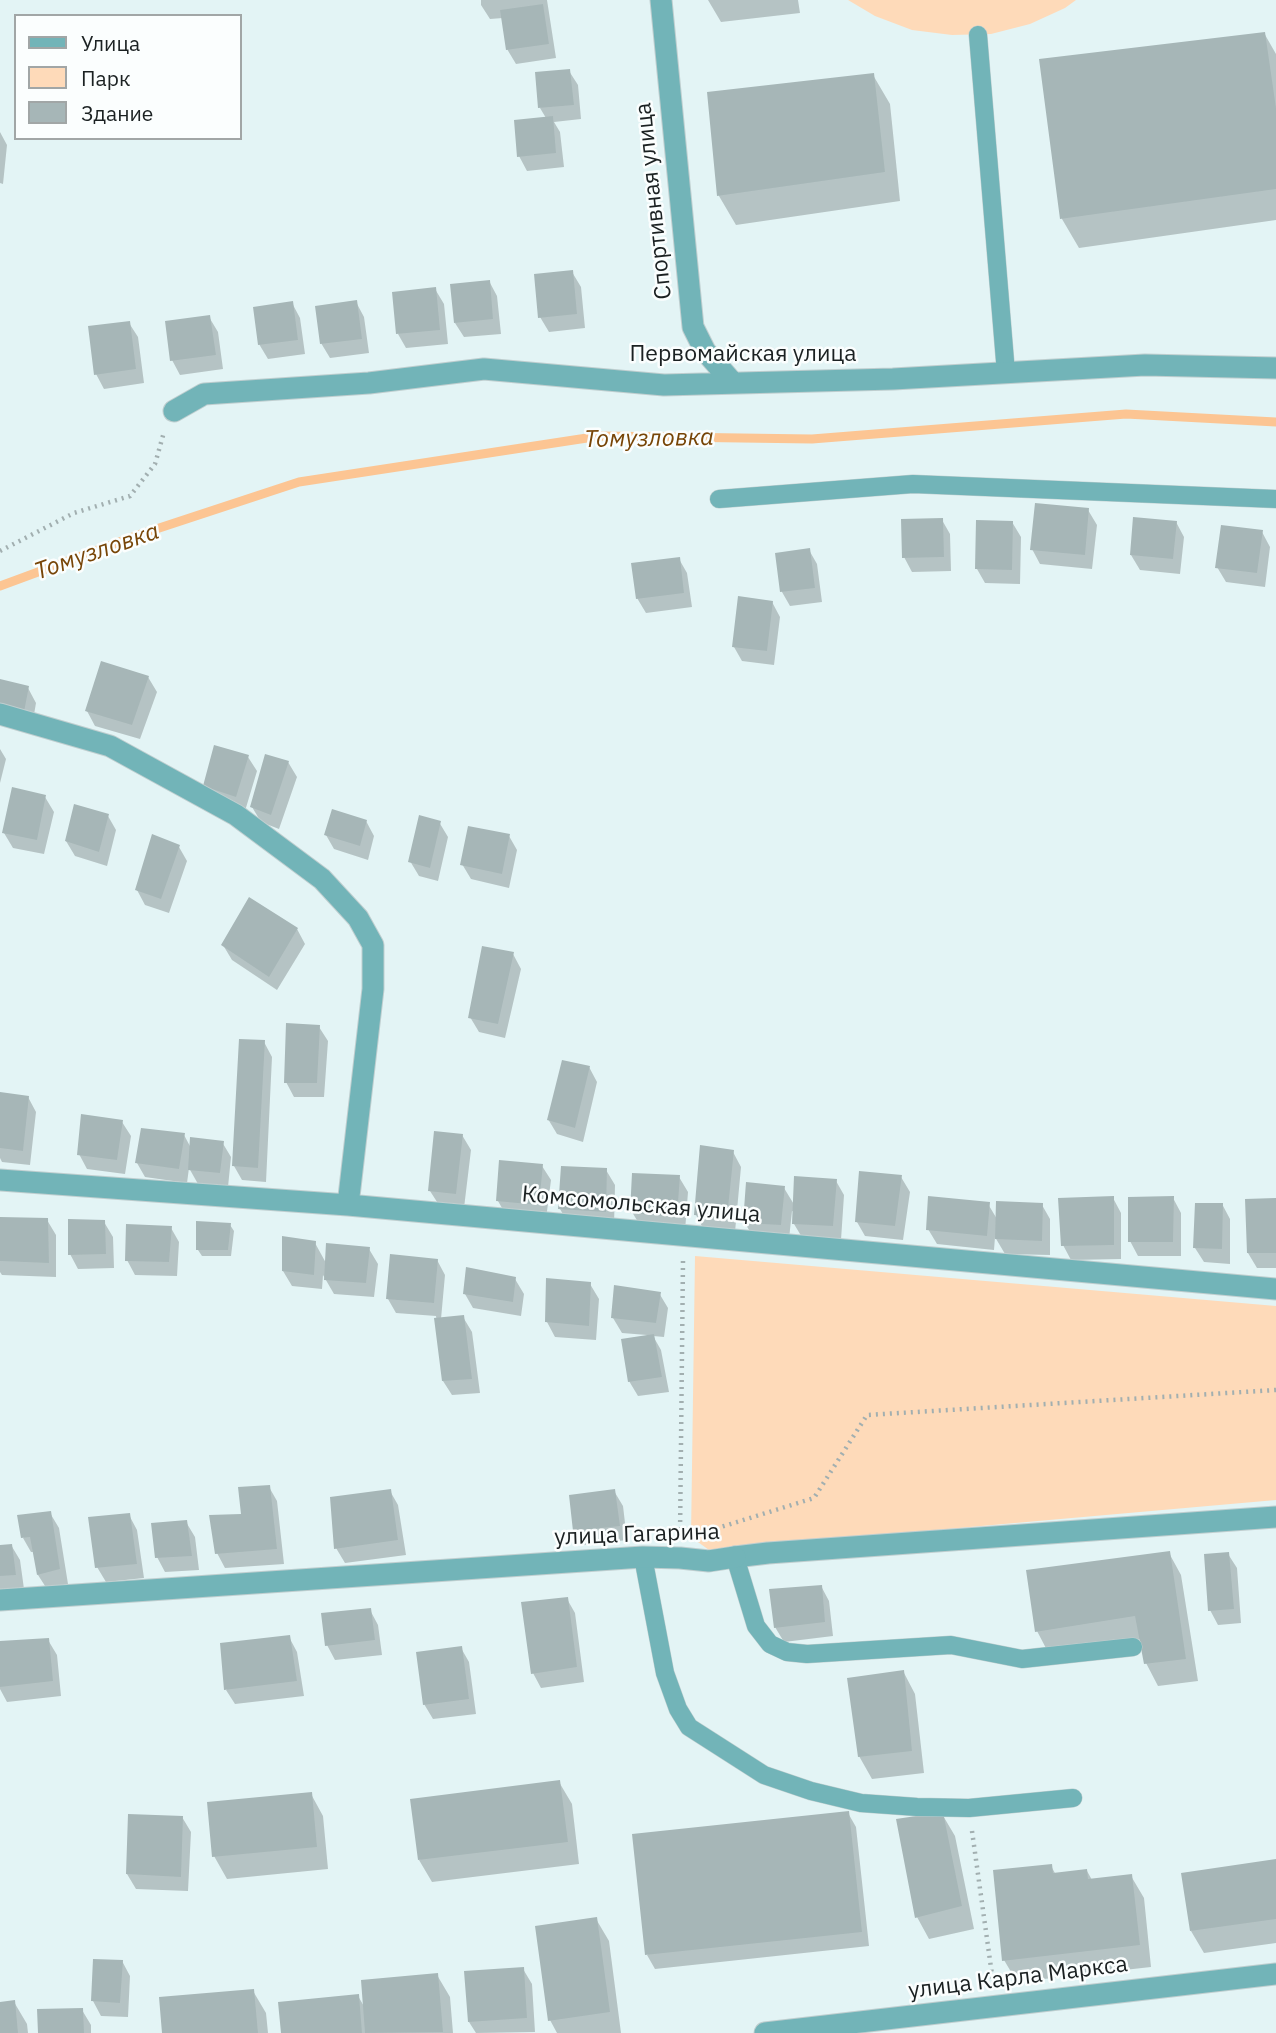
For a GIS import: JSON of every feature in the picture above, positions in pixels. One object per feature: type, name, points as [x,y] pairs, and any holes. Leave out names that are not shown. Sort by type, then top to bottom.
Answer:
[{"type":"street","name":"Спортивная улица","points":[[661,0],[693,327],[705,352],[733,383]]},
{"type":"street","name":"Первомайская улица","points":[[174,411],[204,394],[369,383],[484,369],[664,385],[893,379],[1145,365],[1276,368]]},
{"type":"street","points":[[0,714],[110,746],[236,815],[322,880],[358,918],[373,946],[373,989],[348,1205]]},
{"type":"street","name":"Комсомольская улица","points":[[0,1180],[348,1205],[1276,1289]]},
{"type":"street","name":"улица Гагарина","points":[[0,1600],[643,1557],[709,1561],[768,1553],[1276,1517]]},
{"type":"street","name":"улица Карла Маркса","points":[[765,2033],[1276,1974]]},
{"type":"lane","points":[[978,35],[1006,373]]},
{"type":"lane","points":[[719,499],[913,484],[1276,499]]},
{"type":"lane","points":[[643,1557],[665,1673],[678,1709],[689,1727],[764,1775],[811,1791],[861,1803],[969,1808],[1073,1798]]},
{"type":"lane","points":[[735,1558],[756,1626],[770,1644],[787,1652],[807,1654],[951,1646],[1022,1659],[1133,1647]]},
{"type":"path","points":[[0,551],[74,513],[130,496],[155,464],[161,439],[174,411]]},
{"type":"path","points":[[680,1558],[684,1235]]},
{"type":"path","points":[[680,1558],[721,1527],[814,1498],[867,1415],[1276,1390]]},
{"type":"path","points":[[969,1808],[996,2007]]},
{"type":"green space","points":[[848,0],[1076,0],[1030,24],[991,34],[952,35],[912,30],[875,16]]},
{"type":"green space","points":[[695,1256],[1276,1306],[1276,1500],[709,1550],[691,1537]]},
{"type":"building","points":[[543,4],[549,44],[506,50],[500,10]]},
{"type":"building","points":[[1265,32],[1276,108],[1276,189],[1060,219],[1039,59]]},
{"type":"building","points":[[570,69],[574,105],[538,108],[535,72]]},
{"type":"building","points":[[874,73],[885,172],[717,196],[707,92]]},
{"type":"building","points":[[553,116],[556,153],[517,157],[514,120]]},
{"type":"building","points":[[573,270],[577,314],[538,318],[534,274]]},
{"type":"building","points":[[490,280],[493,319],[454,323],[450,284]]},
{"type":"building","points":[[436,287],[440,330],[396,334],[392,292]]},
{"type":"building","points":[[357,300],[362,339],[320,344],[315,306]]},
{"type":"building","points":[[293,301],[298,340],[258,345],[253,307]]},
{"type":"building","points":[[210,315],[216,355],[170,361],[165,321]]},
{"type":"building","points":[[130,321],[136,369],[94,375],[88,326]]},
{"type":"building","points":[[1035,503],[1089,508],[1085,555],[1030,550]]},
{"type":"building","points":[[1133,517],[1177,521],[1173,559],[1130,555]]},
{"type":"building","points":[[943,518],[944,557],[902,558],[901,519]]},
{"type":"building","points":[[976,520],[1013,521],[1012,570],[975,569]]},
{"type":"building","points":[[1221,525],[1263,530],[1257,573],[1215,568]]},
{"type":"building","points":[[810,548],[815,588],[780,592],[775,553]]},
{"type":"building","points":[[680,557],[684,593],[636,599],[631,563]]},
{"type":"building","points":[[738,596],[773,601],[767,651],[732,647]]},
{"type":"building","points":[[101,661],[149,676],[132,725],[85,711]]},
{"type":"building","points":[[0,679],[29,686],[24,712],[0,706]]},
{"type":"building","points":[[214,745],[249,755],[236,797],[203,786]]},
{"type":"building","points":[[265,754],[289,761],[271,815],[250,807]]},
{"type":"building","points":[[12,787],[46,795],[37,840],[2,833]]},
{"type":"building","points":[[74,804],[109,814],[99,852],[65,841]]},
{"type":"building","points":[[332,809],[367,820],[360,846],[324,835]]},
{"type":"building","points":[[419,815],[441,821],[430,868],[408,862]]},
{"type":"building","points":[[468,826],[510,834],[502,874],[460,865]]},
{"type":"building","points":[[152,834],[180,845],[161,899],[135,890]]},
{"type":"building","points":[[249,897],[298,928],[269,977],[221,945]]},
{"type":"building","points":[[482,946],[514,952],[498,1024],[468,1018]]},
{"type":"building","points":[[286,1023],[320,1025],[317,1083],[284,1083]]},
{"type":"building","points":[[239,1039],[265,1040],[258,1168],[232,1166]]},
{"type":"building","points":[[562,1060],[590,1066],[575,1128],[547,1120]]},
{"type":"building","points":[[0,1092],[29,1096],[23,1151],[0,1148]]},
{"type":"building","points":[[81,1114],[123,1120],[117,1160],[77,1155]]},
{"type":"building","points":[[141,1128],[185,1133],[179,1169],[135,1163]]},
{"type":"building","points":[[434,1131],[463,1134],[456,1194],[428,1191]]},
{"type":"building","points":[[190,1137],[224,1141],[220,1173],[188,1170]]},
{"type":"building","points":[[700,1145],[734,1150],[727,1218],[694,1215]]},
{"type":"building","points":[[499,1160],[543,1164],[539,1205],[496,1201]]},
{"type":"building","points":[[561,1166],[607,1168],[606,1212],[558,1209]]},
{"type":"building","points":[[859,1171],[902,1175],[895,1226],[855,1222]]},
{"type":"building","points":[[632,1173],[680,1175],[677,1217],[630,1213]]},
{"type":"building","points":[[794,1176],[837,1179],[833,1226],[792,1224]]},
{"type":"building","points":[[746,1182],[785,1186],[781,1225],[743,1223]]},
{"type":"building","points":[[928,1196],[990,1202],[987,1236],[926,1230]]},
{"type":"building","points":[[1114,1196],[1114,1245],[1061,1246],[1058,1198]]},
{"type":"building","points":[[1174,1196],[1173,1242],[1128,1242],[1128,1197]]},
{"type":"building","points":[[1276,1198],[1276,1253],[1247,1253],[1245,1199]]},
{"type":"building","points":[[996,1201],[1043,1203],[1042,1241],[995,1239]]},
{"type":"building","points":[[1195,1203],[1223,1203],[1222,1249],[1193,1248]]},
{"type":"building","points":[[0,1217],[48,1218],[49,1263],[0,1261]]},
{"type":"building","points":[[68,1219],[105,1220],[106,1254],[68,1255]]},
{"type":"building","points":[[196,1221],[231,1223],[228,1250],[196,1250]]},
{"type":"building","points":[[126,1224],[172,1226],[169,1262],[125,1261]]},
{"type":"building","points":[[282,1236],[316,1241],[314,1275],[282,1271]]},
{"type":"building","points":[[326,1243],[370,1247],[366,1283],[324,1280]]},
{"type":"building","points":[[390,1254],[438,1259],[434,1303],[386,1299]]},
{"type":"building","points":[[466,1267],[516,1277],[513,1302],[463,1294]]},
{"type":"building","points":[[546,1278],[591,1282],[589,1326],[545,1322]]},
{"type":"building","points":[[614,1285],[661,1292],[656,1323],[611,1318]]},
{"type":"building","points":[[464,1315],[472,1379],[442,1381],[434,1318]]},
{"type":"building","points":[[654,1334],[662,1377],[628,1382],[621,1339]]},
{"type":"building","points":[[270,1485],[277,1549],[215,1554],[209,1515],[241,1514],[238,1487]]},
{"type":"building","points":[[391,1489],[398,1540],[334,1549],[330,1497]]},
{"type":"building","points":[[615,1489],[620,1526],[573,1531],[569,1495]]},
{"type":"building","points":[[51,1511],[60,1569],[37,1575],[30,1537],[21,1538],[17,1515]]},
{"type":"building","points":[[130,1513],[137,1564],[95,1568],[88,1517]]},
{"type":"building","points":[[187,1520],[192,1556],[155,1558],[151,1523]]},
{"type":"building","points":[[12,1544],[16,1575],[0,1576],[0,1545]]},
{"type":"building","points":[[1170,1551],[1186,1659],[1144,1664],[1135,1616],[1035,1632],[1026,1570]]},
{"type":"building","points":[[1229,1552],[1234,1609],[1208,1611],[1204,1554]]},
{"type":"building","points":[[822,1585],[825,1622],[774,1628],[769,1589]]},
{"type":"building","points":[[568,1597],[577,1667],[531,1674],[521,1602]]},
{"type":"building","points":[[371,1608],[375,1640],[325,1646],[321,1613]]},
{"type":"building","points":[[290,1635],[297,1681],[224,1690],[220,1643]]},
{"type":"building","points":[[49,1638],[53,1681],[0,1687],[0,1641]]},
{"type":"building","points":[[462,1646],[469,1699],[423,1705],[416,1652]]},
{"type":"building","points":[[904,1670],[912,1751],[858,1757],[847,1678]]},
{"type":"building","points":[[560,1780],[568,1842],[418,1860],[410,1799]]},
{"type":"building","points":[[312,1792],[317,1847],[212,1857],[207,1802]]},
{"type":"building","points":[[849,1811],[862,1932],[645,1955],[632,1834]]},
{"type":"building","points":[[943,1812],[962,1906],[915,1918],[896,1819]]},
{"type":"building","points":[[128,1814],[183,1816],[181,1877],[126,1874]]},
{"type":"building","points":[[1276,1859],[1276,1919],[1190,1931],[1181,1873]]},
{"type":"building","points":[[1052,1864],[1053,1873],[1087,1869],[1088,1879],[1132,1874],[1140,1945],[1002,1961],[993,1870]]},
{"type":"building","points":[[597,1917],[610,2012],[548,2021],[535,1926]]},
{"type":"building","points":[[93,1959],[123,1960],[120,2003],[91,2001]]},
{"type":"building","points":[[524,1967],[527,2018],[468,2022],[464,1971]]},
{"type":"building","points":[[438,1973],[443,2032],[365,2033],[361,1980]]},
{"type":"building","points":[[254,1989],[258,2033],[162,2033],[159,1997]]},
{"type":"building","points":[[359,1994],[362,2033],[281,2033],[278,2002]]},
{"type":"building","points":[[15,2000],[18,2033],[0,2033],[0,2002]]},
{"type":"building","points":[[83,2008],[84,2033],[38,2033],[37,2009]]},
{"type":"waterway","name":"Томузловка","points":[[0,586],[141,534],[299,482],[600,436],[812,439],[1126,414],[1276,422]]}]
